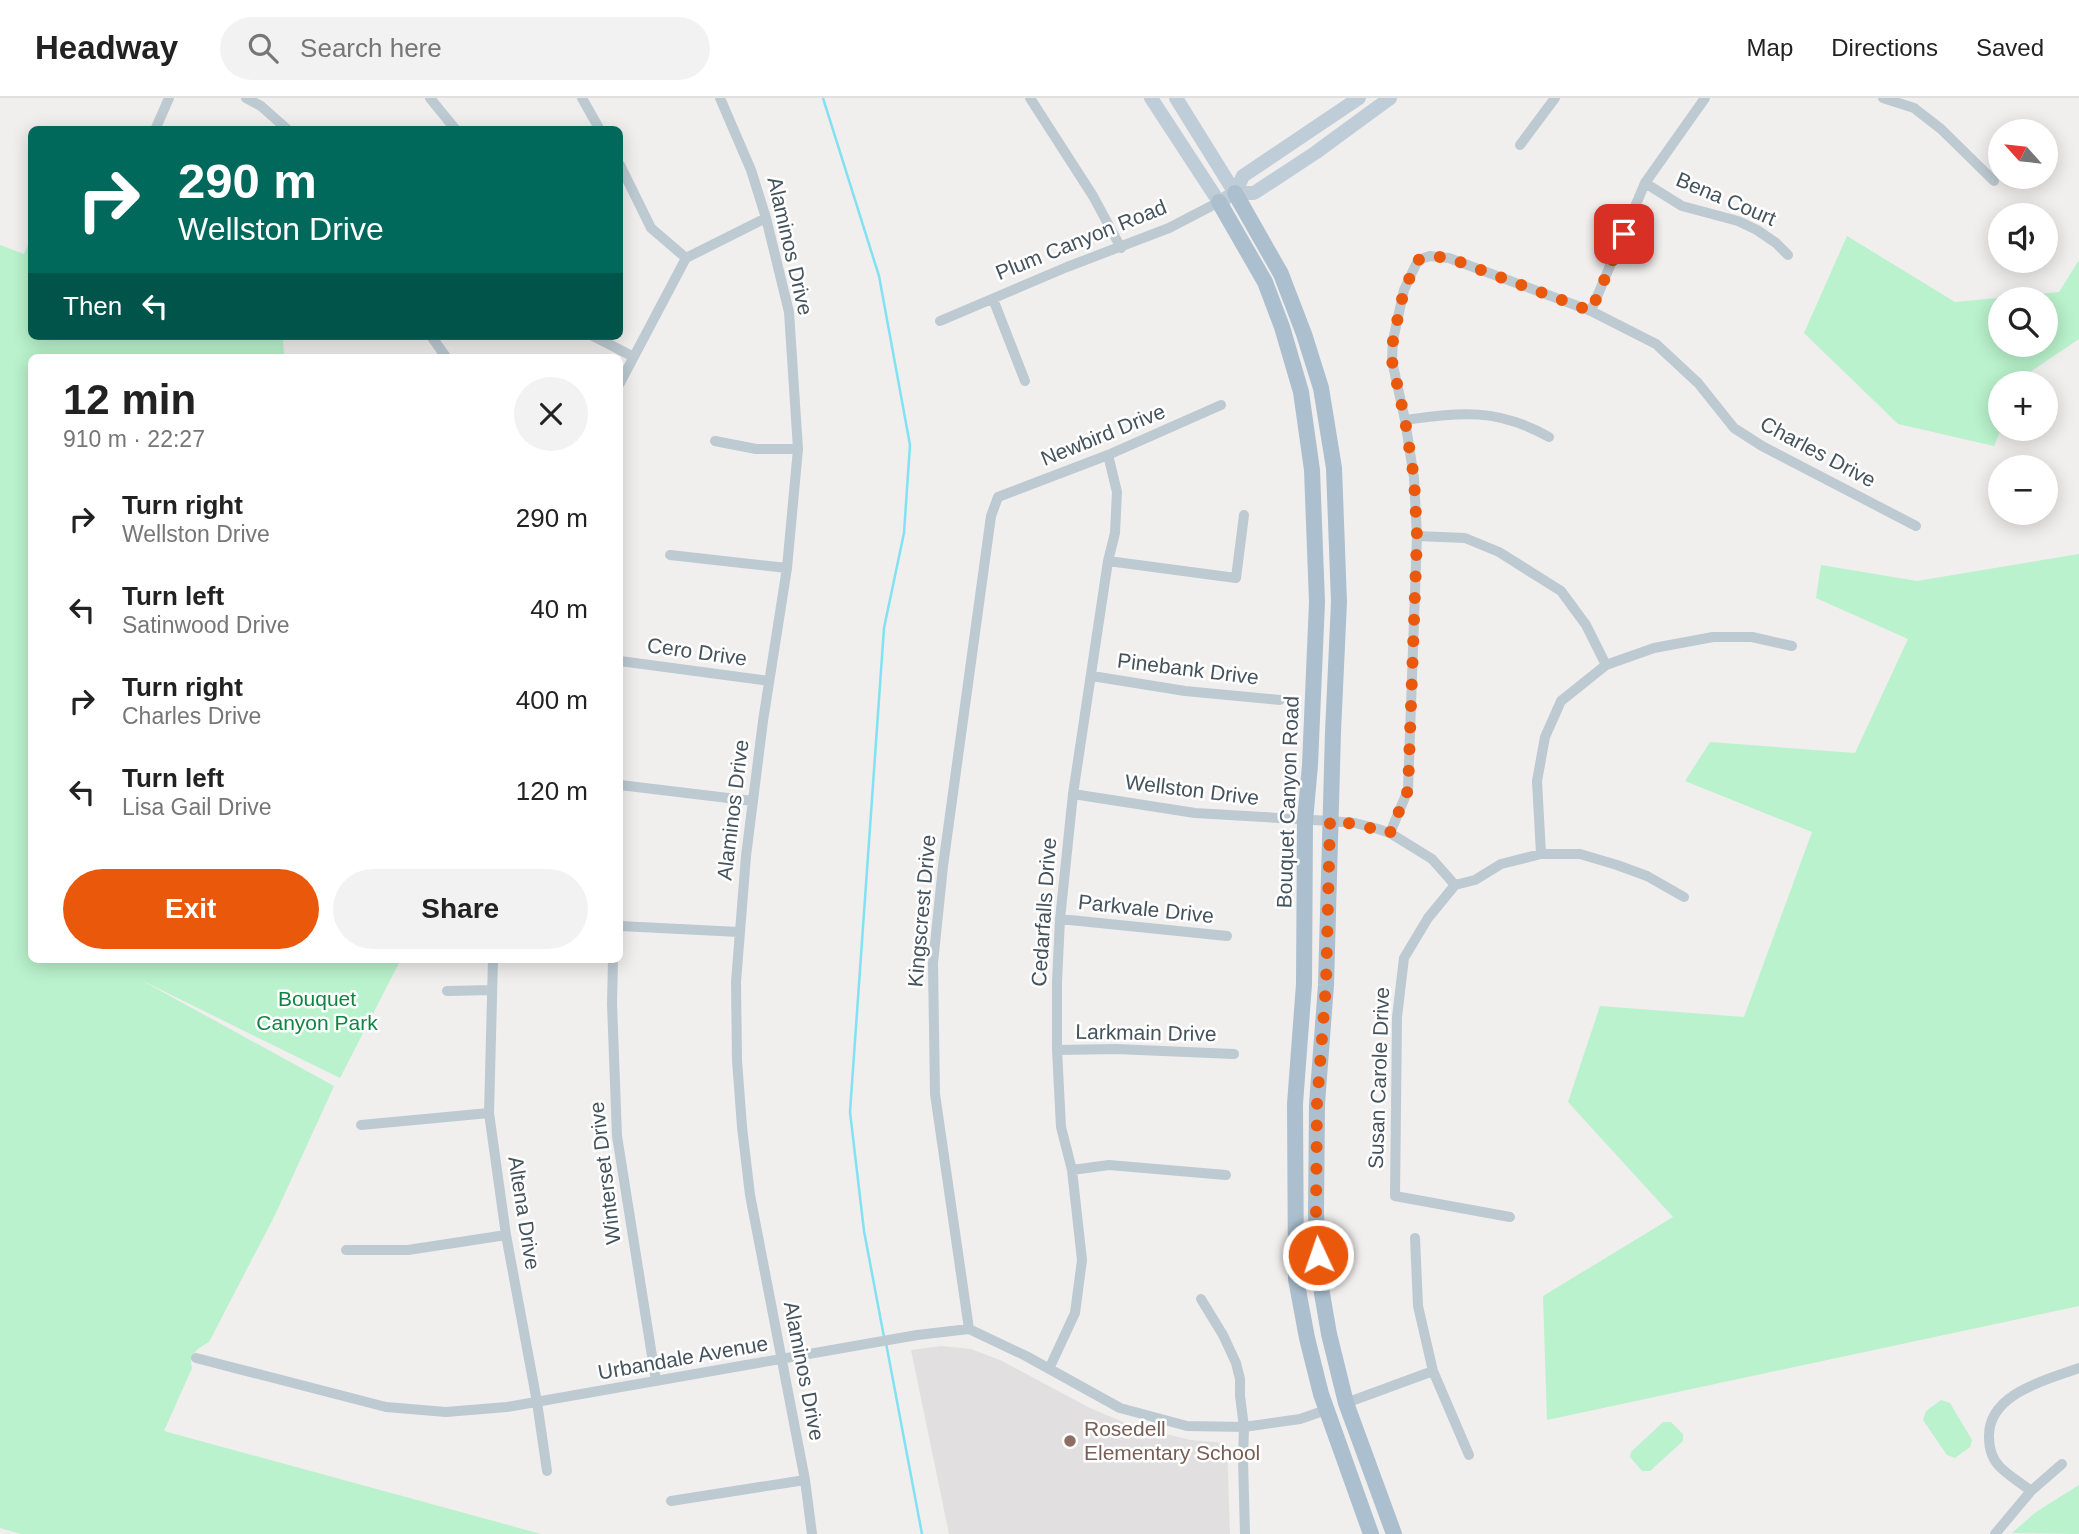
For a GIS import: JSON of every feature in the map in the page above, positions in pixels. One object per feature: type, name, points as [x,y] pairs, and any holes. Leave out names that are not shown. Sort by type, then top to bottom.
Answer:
[{"type":"main road","name":"Bouquet Canyon Road","points":[[1151,98],[1219,202],[1265,282],[1282,327],[1301,392],[1312,470],[1317,602],[1306,821],[1304,984],[1294,1104],[1296,1279],[1307,1338],[1326,1410],[1371,1534]]},
{"type":"main road","name":"Bouquet Canyon Road","points":[[1176,98],[1281,274],[1321,388],[1334,468],[1339,602],[1326,985],[1317,1104],[1316,1213],[1319,1276],[1329,1334],[1346,1404],[1394,1534]]},
{"type":"main road","name":"Plum Canyon Road","points":[[1235,193],[1244,176],[1359,98]]},
{"type":"main road","name":"Plum Canyon Road","points":[[1219,202],[1235,193],[1254,193],[1315,153],[1390,98]]},
{"type":"main road","points":[[1326,1410],[1346,1404]]},
{"type":"street","points":[[157,126],[169,98]]},
{"type":"street","points":[[246,98],[261,106],[284,126]]},
{"type":"street","points":[[430,98],[453,126]]},
{"type":"street","points":[[582,98],[598,126]]},
{"type":"street","name":"Alaminos Drive","points":[[720,98],[751,170],[789,312],[798,449],[787,568],[753,802],[739,932],[736,982],[737,1060],[750,1195],[805,1480],[812,1534]]},
{"type":"street","points":[[1030,98],[1093,196],[1121,248]]},
{"type":"street","points":[[1520,145],[1555,98]]},
{"type":"street","points":[[1591,311],[1645,183],[1705,98]]},
{"type":"street","points":[[1883,98],[1914,108],[1941,129],[1988,175]]},
{"type":"street","points":[[623,171],[651,228],[686,258]]},
{"type":"street","name":"Bena Court","points":[[1645,183],[1682,205],[1738,221],[1757,230],[1788,255]]},
{"type":"street","name":"Plum Canyon Road","points":[[940,321],[1185,221],[1219,202]]},
{"type":"street","points":[[623,376],[686,258],[766,218]]},
{"type":"street","name":"Charles Drive","points":[[1405,420],[1392,361],[1393,340],[1404,290],[1418,260],[1430,256],[1449,258],[1591,311],[1656,344],[1698,383],[1734,428],[1916,526]]},
{"type":"street","points":[[993,299],[1025,381]]},
{"type":"street","points":[[601,340],[632,356]]},
{"type":"street","name":"Newbird Drive","points":[[998,497],[1108,455],[1221,405]]},
{"type":"street","points":[[1390,833],[1408,790],[1417,536],[1414,478],[1405,420],[1457,412],[1491,414],[1531,427],[1549,437]]},
{"type":"street","points":[[715,441],[756,449],[798,449]]},
{"type":"street","name":"Cedarfalls Drive","points":[[1049,1369],[1074,1313],[1082,1260],[1072,1170],[1061,1127],[1057,1050],[1060,919],[1073,794],[1108,561],[1115,533],[1117,492],[1108,455]]},
{"type":"street","name":"Kingscrest Drive","points":[[969,1329],[935,1094],[933,963],[965,702],[992,516],[998,497]]},
{"type":"street","points":[[1108,561],[1236,578],[1244,515]]},
{"type":"street","points":[[1417,536],[1465,538],[1499,552],[1561,591],[1586,625],[1606,665]]},
{"type":"street","points":[[670,555],[787,568]]},
{"type":"street","points":[[1541,854],[1537,781],[1545,737],[1560,701],[1606,665],[1654,648],[1713,637],[1752,637],[1792,646]]},
{"type":"street","name":"Cero Drive","points":[[623,661],[769,681]]},
{"type":"street","name":"Pinebank Drive","points":[[1091,676],[1185,691],[1280,699]]},
{"type":"street","points":[[623,785],[753,802]]},
{"type":"street","name":"Wellston Drive","points":[[1073,794],[1195,813],[1355,824],[1390,833],[1432,859],[1455,885]]},
{"type":"street","name":"Susan Carole Drive","points":[[1510,1217],[1395,1196],[1397,1017],[1404,958],[1427,918],[1455,885],[1475,880],[1501,864],[1541,854],[1580,854],[1617,864],[1647,876],[1684,897]]},
{"type":"street","name":"Parkvale Drive","points":[[1060,919],[1227,936]]},
{"type":"street","points":[[623,926],[739,932]]},
{"type":"street","name":"Altena Drive","points":[[493,963],[489,1113],[506,1235],[547,1471]]},
{"type":"street","name":"Winterset Drive","points":[[613,963],[617,1136],[656,1381]]},
{"type":"street","points":[[447,991],[491,990]]},
{"type":"street","name":"Larkmain Drive","points":[[1057,1050],[1116,1049],[1234,1054]]},
{"type":"street","points":[[361,1125],[489,1113]]},
{"type":"street","points":[[1072,1170],[1109,1165],[1226,1175]]},
{"type":"street","points":[[346,1251],[408,1250],[506,1235]]},
{"type":"street","points":[[1415,1238],[1418,1306],[1433,1371],[1469,1455]]},
{"type":"street","points":[[1201,1299],[1223,1335],[1240,1379],[1244,1427],[1245,1534]]},
{"type":"street","points":[[969,1329],[1120,1408],[1186,1426],[1244,1427],[1300,1419],[1326,1410]]},
{"type":"street","name":"Urbandale Avenue","points":[[196,1358],[386,1407],[446,1412],[507,1408],[901,1338],[969,1329]]},
{"type":"street","points":[[2031,1491],[1999,1466],[1990,1452],[1989,1433],[1993,1418],[2000,1405],[2030,1386],[2079,1368]]},
{"type":"street","points":[[1346,1404],[1433,1371]]},
{"type":"street","points":[[1995,1534],[2031,1491],[2062,1464]]},
{"type":"street","points":[[671,1501],[805,1480]]},
{"type":"shaded area","name":"Rosedell Elementary School","points":[[941,1346],[971,1349],[1000,1360],[1090,1408],[1123,1422],[1191,1440],[1227,1443],[1230,1534],[949,1534],[911,1350]]},
{"type":"green space","points":[[1847,236],[1955,302],[1988,299],[1988,357],[2052,357],[2031,371],[1988,371],[1988,441],[1996,441],[1994,446],[1898,424],[1804,333]]},
{"type":"green space","name":"Bouquet Canyon Park","points":[[28,244],[28,340],[283,340],[284,354],[28,354],[28,963],[399,963],[340,1078],[139,979],[334,1086],[275,1215],[209,1342],[198,1349],[191,1359],[192,1368],[164,1431],[541,1534],[21,1534],[0,1528],[0,245],[24,254]]},
{"type":"green space","points":[[2079,260],[2079,339],[2058,353],[2058,292]]},
{"type":"green space","points":[[2079,554],[2079,1306],[1547,1420],[1543,1296],[1673,1217],[1568,1102],[1600,1006],[1744,1017],[1812,832],[1685,781],[1710,742],[1855,753],[1908,639],[1816,598],[1821,565],[1917,581]]},
{"type":"green space","points":[[1941,1400],[1950,1403],[1972,1440],[1970,1447],[1955,1458],[1947,1455],[1923,1420],[1926,1411]]},
{"type":"green space","points":[[1663,1422],[1671,1422],[1683,1434],[1683,1441],[1650,1471],[1642,1471],[1630,1457],[1631,1452]]},
{"type":"green space","points":[[2079,1485],[2079,1534],[2012,1533],[2036,1512]]},
{"type":"waterway","points":[[823,98],[879,276],[910,445],[904,533],[884,628],[850,1112],[864,1231],[884,1337]]},
{"type":"waterway","points":[[886,1343],[922,1534]]},
{"type":"place","name":"Rosedell Elementary School","points":[[1070,1441]]},
{"type":"route","points":[[1318,1255],[1317,1104],[1326,985],[1330,821],[1390,833],[1408,790],[1417,536],[1414,478],[1392,361],[1399,308],[1410,272],[1418,260],[1430,256],[1449,258],[1591,311],[1624,234]]}]
